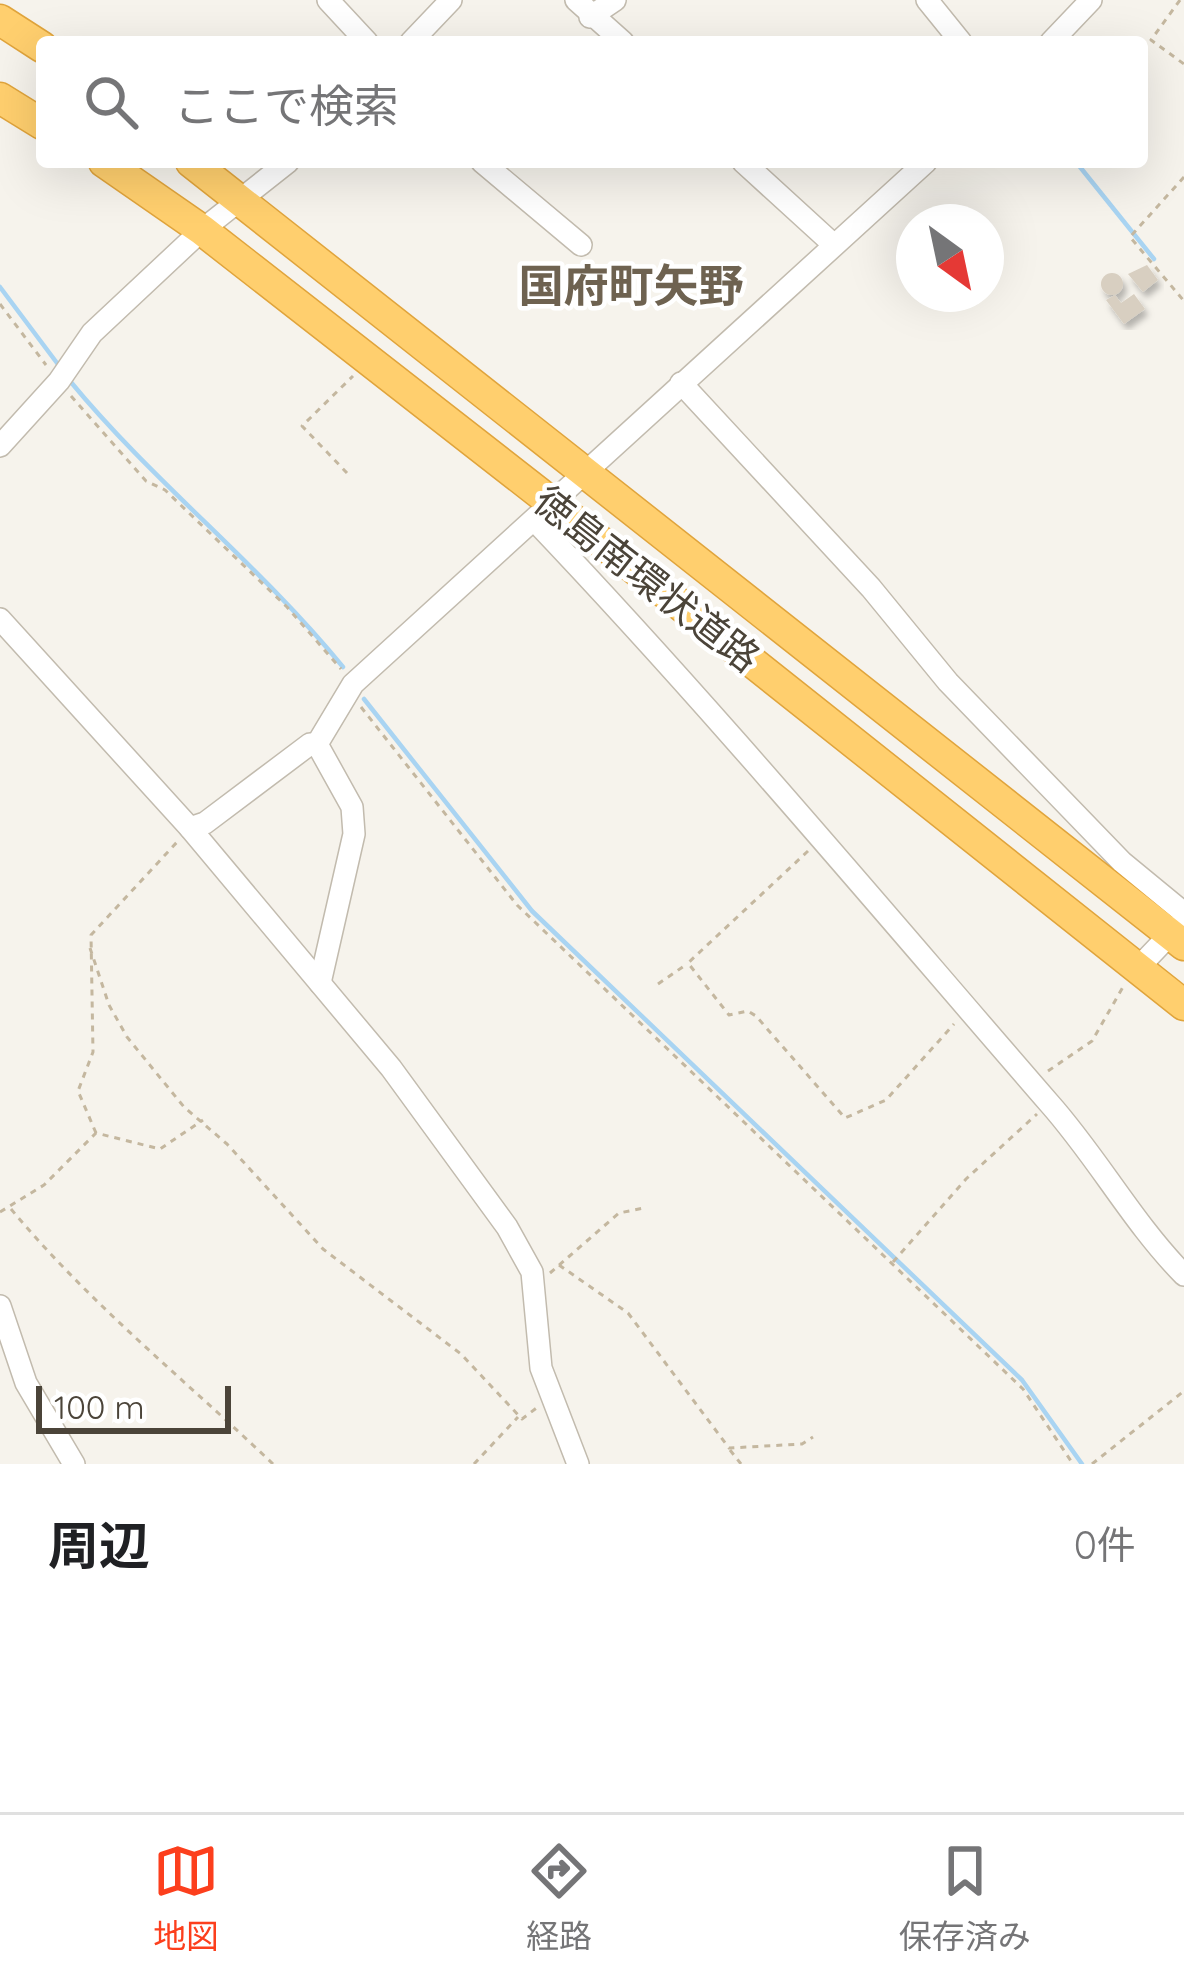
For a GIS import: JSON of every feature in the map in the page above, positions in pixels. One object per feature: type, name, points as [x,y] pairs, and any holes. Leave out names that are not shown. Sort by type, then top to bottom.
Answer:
[{"type":"highway","points":[[0,20],[36,43]]},
{"type":"highway","points":[[0,98],[36,120]]},
{"type":"highway","name":"徳島南環状道路","points":[[113,168],[202,230],[369,361],[543,512],[1184,1005]]},
{"type":"highway","name":"徳島南環状道路","points":[[199,168],[1181,928]]},
{"type":"street","points":[[328,0],[361,36]]},
{"type":"street","points":[[416,36],[451,0]]},
{"type":"street","points":[[583,8],[615,0]]},
{"type":"street","points":[[1057,36],[1091,0]]},
{"type":"street","points":[[583,8],[616,36]]},
{"type":"street","points":[[935,9],[956,36]]},
{"type":"street","points":[[0,446],[63,375],[92,333],[202,230],[281,168]]},
{"type":"street","points":[[489,168],[580,245]]},
{"type":"street","points":[[750,168],[834,245]]},
{"type":"street","points":[[317,744],[351,687],[919,168]]},
{"type":"street","points":[[681,383],[871,588],[948,682],[1181,928],[1137,969]]},
{"type":"street","points":[[543,512],[1090,1150],[1150,1240],[1184,1275]]},
{"type":"street","points":[[0,619],[190,828],[391,1068],[507,1227],[522,1249],[533,1285],[541,1368],[578,1464]]},
{"type":"street","points":[[190,828],[205,823],[310,743],[317,744]]},
{"type":"street","points":[[317,744],[352,807],[354,834],[320,983]]},
{"type":"street","points":[[0,1306],[26,1382],[74,1464]]},
{"type":"path","points":[[1180,0],[1150,40],[1184,64]]},
{"type":"path","points":[[1184,178],[1133,234],[1184,301]]},
{"type":"path","points":[[0,304],[146,481],[165,490],[287,607],[517,905],[1023,1388],[1073,1464]]},
{"type":"path","points":[[346,472],[302,426],[369,361]]},
{"type":"path","points":[[97,1133],[78,1091],[92,1052],[92,935],[190,828]]},
{"type":"path","points":[[658,983],[688,963],[820,839]]},
{"type":"path","points":[[90,948],[109,1005],[128,1037],[184,1107],[203,1119],[323,1250],[461,1354],[519,1416]]},
{"type":"path","points":[[688,963],[729,1015],[748,1011],[756,1016],[845,1118],[886,1100],[968,1010]]},
{"type":"path","points":[[1031,1082],[1092,1041],[1137,969]]},
{"type":"path","points":[[892,1263],[967,1179],[1049,1102]]},
{"type":"path","points":[[97,1133],[160,1149],[203,1119]]},
{"type":"path","points":[[0,1212],[11,1209],[97,1133]]},
{"type":"path","points":[[533,1285],[619,1213],[644,1208]]},
{"type":"path","points":[[11,1209],[105,1315],[179,1374],[273,1464]]},
{"type":"path","points":[[559,1265],[628,1313],[741,1464]]},
{"type":"path","points":[[1092,1464],[1184,1391]]},
{"type":"path","points":[[474,1464],[519,1416],[528,1416],[549,1395]]},
{"type":"path","points":[[729,1448],[802,1444],[813,1438]]},
{"type":"building","points":[[1147,265],[1158,280],[1143,292],[1128,274]]},
{"type":"building","points":[[1112,273],[1123,284],[1112,295],[1101,284]]},
{"type":"building","points":[[1134,294],[1145,309],[1124,324],[1106,300],[1115,295],[1121,303]]},
{"type":"waterway","points":[[1081,168],[1154,259]]},
{"type":"waterway","points":[[0,287],[60,367]]},
{"type":"waterway","points":[[70,381],[343,667]]},
{"type":"waterway","points":[[364,699],[532,911],[1022,1380],[1082,1464]]},
{"type":"district","name":"国府町矢野","points":[[631,286]]}]
